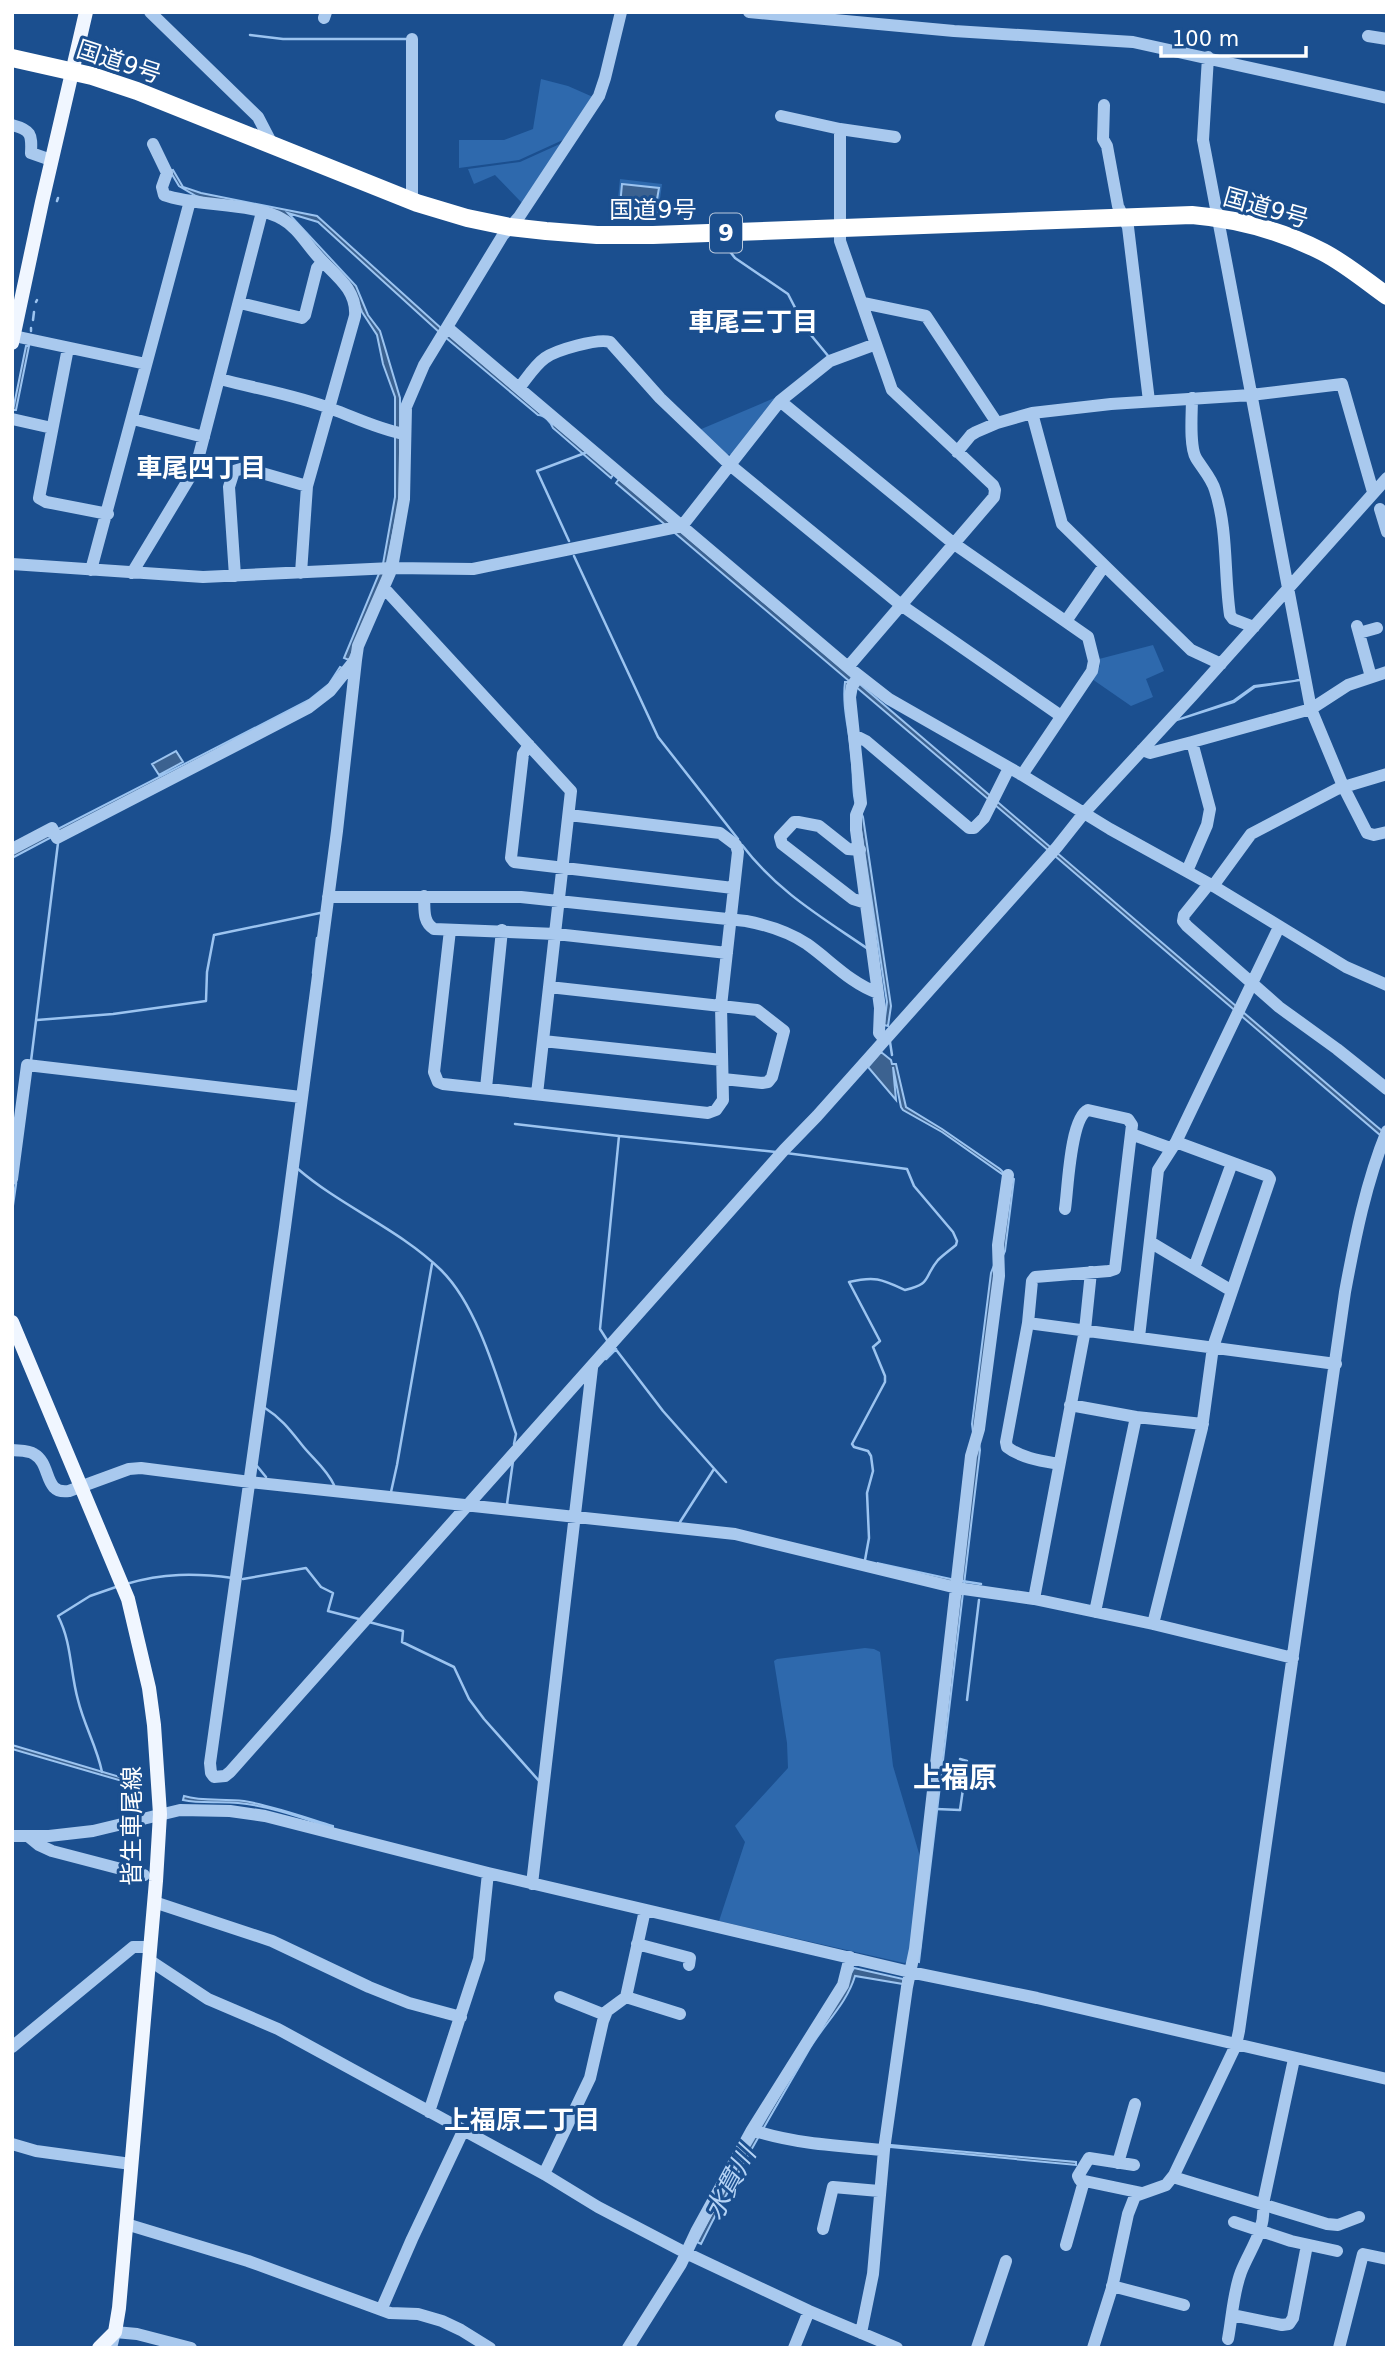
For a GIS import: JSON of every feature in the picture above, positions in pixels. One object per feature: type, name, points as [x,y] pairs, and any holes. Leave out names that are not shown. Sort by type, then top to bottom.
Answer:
[{"type":"highway","name":"国道9号","points":[[12,58],[73,72],[137,92],[412,201],[467,218],[510,227],[597,235],[653,235],[1192,215],[1217,217],[1264,227],[1325,253],[1387,296]]},
{"type":"main road","points":[[13,340],[86,12]]},
{"type":"main road","name":"皆生車尾線","points":[[12,1322],[128,1599],[138,1635],[154,1725],[159,1814],[155,1902],[115,2332]]},
{"type":"main road","points":[[99,2348],[115,2332]]},
{"type":"street","points":[[150,12],[258,117],[272,144]]},
{"type":"street","points":[[621,12],[599,96],[510,227],[420,373],[406,407],[404,499],[393,568],[358,646],[356,660],[328,897],[210,1763],[211,1773],[217,1778],[230,1772],[1054,851],[1084,813],[1387,478]]},
{"type":"street","points":[[749,12],[1133,42],[1387,98]]},
{"type":"street","points":[[1368,36],[1387,39]]},
{"type":"street","points":[[412,39],[412,201]]},
{"type":"street","points":[[1208,57],[1203,140],[1311,709],[1343,786],[1367,833],[1374,835],[1387,832]]},
{"type":"street","points":[[1104,105],[1103,139],[1107,146],[1118,206],[1128,227],[1149,401]]},
{"type":"street","points":[[781,116],[895,137]]},
{"type":"street","points":[[12,125],[24,128],[30,134],[31,153],[51,160]]},
{"type":"street","points":[[840,129],[840,241],[892,390],[993,485],[995,493],[848,667]]},
{"type":"street","points":[[153,144],[166,173],[162,192],[164,195],[180,201],[262,212],[281,218],[292,226],[322,262],[348,287],[356,309],[307,486],[301,573]]},
{"type":"street","points":[[91,570],[190,201]]},
{"type":"street","points":[[132,573],[196,467],[262,212]]},
{"type":"street","points":[[240,303],[302,318],[317,268],[322,262]]},
{"type":"street","points":[[863,303],[926,316],[997,423]]},
{"type":"street","points":[[445,333],[519,388],[682,526],[848,667],[855,681],[1211,885],[1346,967],[1387,985]]},
{"type":"street","points":[[13,340],[146,364]]},
{"type":"street","points":[[519,388],[550,355],[596,341],[613,344],[660,398],[730,465],[901,605],[1061,716]]},
{"type":"street","points":[[12,564],[203,578],[393,568],[450,570],[483,568],[682,526],[780,401],[830,361],[876,344]]},
{"type":"street","points":[[68,348],[39,498],[46,502],[108,514]]},
{"type":"street","points":[[220,379],[330,408],[359,422],[404,434]]},
{"type":"street","points":[[957,452],[971,435],[997,423],[1032,413],[1149,401],[1251,395],[1342,384],[1373,492]]},
{"type":"street","points":[[1192,398],[1195,457],[1215,488],[1223,535],[1230,615],[1233,619],[1254,627]]},
{"type":"street","points":[[780,401],[953,543],[1088,637],[1094,664],[1022,775]]},
{"type":"street","points":[[1032,413],[1059,520],[1191,650],[1221,664]]},
{"type":"street","points":[[12,419],[52,428]]},
{"type":"street","points":[[133,419],[204,437]]},
{"type":"street","points":[[235,576],[229,487],[234,471],[244,468],[307,486]]},
{"type":"street","points":[[1380,509],[1387,532]]},
{"type":"street","points":[[1066,621],[1104,566]]},
{"type":"street","points":[[383,588],[570,791],[537,1094]]},
{"type":"street","points":[[1371,677],[1358,630],[1377,628]]},
{"type":"street","points":[[12,849],[52,828],[57,838],[307,708],[330,691],[356,660]]},
{"type":"street","points":[[1142,750],[1150,752],[1192,742],[1311,709],[1348,685],[1387,672]]},
{"type":"street","points":[[855,681],[850,697],[860,850],[878,993],[879,1033],[884,1039]]},
{"type":"street","points":[[854,735],[866,741],[966,827],[974,828],[984,818],[1009,768]]},
{"type":"street","points":[[1187,872],[1207,825],[1210,809],[1192,742]]},
{"type":"street","points":[[529,745],[523,754],[511,858],[514,862],[733,888]]},
{"type":"street","points":[[1387,774],[1343,786],[1251,834],[1184,915],[1183,921],[1279,1007],[1387,1089]]},
{"type":"street","points":[[450,930],[435,1078],[443,1084],[708,1113],[716,1110],[723,1100],[721,1006],[738,852],[736,845],[726,835],[569,815]]},
{"type":"street","points":[[860,850],[848,849],[819,826],[797,822],[780,837],[782,844],[853,899],[866,903]]},
{"type":"street","points":[[328,897],[483,895],[763,924],[805,943],[860,986],[878,993]]},
{"type":"street","points":[[424,896],[425,918],[434,929],[555,934],[727,953]]},
{"type":"street","points":[[1139,1337],[1158,1170],[1173,1145],[1279,927]]},
{"type":"street","points":[[486,1088],[502,930]]},
{"type":"street","points":[[549,987],[757,1010],[784,1031],[772,1077],[768,1082],[723,1079]]},
{"type":"street","points":[[543,1041],[722,1060]]},
{"type":"street","points":[[12,1179],[27,1065],[301,1097]]},
{"type":"street","points":[[1059,1464],[1033,1459],[1007,1447],[1008,1428],[1028,1323],[1032,1281],[1035,1277],[1115,1269],[1131,1134],[1131,1123],[1125,1117],[1084,1111],[1074,1135],[1065,1209]]},
{"type":"street","points":[[1131,1134],[1232,1163],[1270,1179],[1213,1347],[1203,1424],[1153,1625]]},
{"type":"street","points":[[1093,2348],[1135,2196],[1166,2185],[1173,2177],[1236,2045],[1353,1245],[1385,1134]]},
{"type":"street","points":[[1194,1268],[1232,1163]]},
{"type":"street","points":[[861,2333],[875,2261],[884,2150],[915,1949],[973,1447],[979,1429],[1008,1174]]},
{"type":"street","points":[[1150,1242],[1232,1291]]},
{"type":"street","points":[[1034,1599],[1085,1329],[1091,1272]]},
{"type":"street","points":[[1028,1323],[1336,1364]]},
{"type":"street","points":[[532,1884],[592,1367]]},
{"type":"street","points":[[1070,1405],[1136,1417],[1203,1424]]},
{"type":"street","points":[[1095,1612],[1136,1417]]},
{"type":"street","points":[[12,1450],[38,1456],[54,1489],[58,1491],[66,1492],[129,1469],[141,1468],[735,1534],[1293,1658]]},
{"type":"street","points":[[12,1836],[64,1835],[93,1831],[180,1810],[265,1816],[488,1874],[1387,2080]]},
{"type":"street","points":[[28,1836],[52,1851],[144,1875]]},
{"type":"street","points":[[429,2112],[479,1959],[488,1874]]},
{"type":"street","points":[[155,1902],[272,1941],[408,2003],[461,2018]]},
{"type":"street","points":[[544,2174],[590,2078],[606,2014],[626,1997],[645,1910]]},
{"type":"street","points":[[637,1944],[690,1958],[689,1965]]},
{"type":"street","points":[[12,2047],[133,1947],[150,1954],[208,1999],[278,2029],[544,2174],[598,2207],[686,2253],[809,2311],[897,2348]]},
{"type":"street","points":[[628,2348],[843,1985],[850,1957]]},
{"type":"street","points":[[560,1997],[606,2014]]},
{"type":"street","points":[[626,1997],[680,2014]]},
{"type":"street","points":[[1228,2339],[1240,2274],[1260,2231],[1294,2059]]},
{"type":"street","points":[[1118,2162],[1135,2104]]},
{"type":"street","points":[[382,2308],[463,2131]]},
{"type":"street","points":[[757,2132],[809,2144],[884,2150]]},
{"type":"street","points":[[12,2144],[36,2151],[131,2164]]},
{"type":"street","points":[[1134,2165],[1089,2158],[1079,2172],[1080,2180],[1143,2193]]},
{"type":"street","points":[[1173,2177],[1327,2224],[1338,2225],[1359,2217]]},
{"type":"street","points":[[1066,2245],[1084,2181]]},
{"type":"street","points":[[823,2229],[832,2187],[879,2191]]},
{"type":"street","points":[[1234,2222],[1307,2245],[1337,2250]]},
{"type":"street","points":[[126,2224],[248,2261],[390,2313],[418,2314],[442,2321],[489,2348]]},
{"type":"street","points":[[1232,2315],[1282,2325],[1292,2322],[1307,2245]]},
{"type":"street","points":[[1339,2348],[1360,2259],[1363,2254],[1367,2254],[1387,2259]]},
{"type":"street","points":[[977,2348],[1006,2261]]},
{"type":"street","points":[[1112,2286],[1184,2305]]},
{"type":"street","points":[[794,2348],[809,2311]]},
{"type":"street","points":[[111,2348],[115,2332],[137,2334],[191,2348]]},
{"type":"shaded area","points":[[541,79],[568,86],[593,97],[565,139],[519,160],[459,168],[459,140],[504,140],[533,129]]},
{"type":"shaded area","points":[[562,143],[522,203],[495,175],[474,184],[468,169],[520,162]]},
{"type":"shaded area","points":[[620,179],[662,184],[658,214],[617,209]]},
{"type":"shaded area","points":[[779,396],[733,454],[725,455],[699,430]]},
{"type":"shaded area","points":[[1153,645],[1164,671],[1146,679],[1153,697],[1131,706],[1092,679],[1100,666],[1099,659]]},
{"type":"shaded area","points":[[865,1648],[880,1652],[893,1766],[921,1860],[908,1962],[904,1963],[719,1921],[745,1842],[735,1826],[788,1768],[787,1743],[774,1661]]},
{"type":"water","points":[[173,170],[183,187],[201,193],[317,216],[442,329],[613,475],[611,478],[553,428],[547,419],[538,415],[439,332],[318,222],[288,213],[356,286],[368,315],[380,331],[400,398],[400,499],[384,577],[349,660],[344,658],[383,564],[395,497],[395,397],[383,364],[377,335],[362,312],[351,285],[295,224],[196,196],[179,186],[170,171]]},
{"type":"water","points":[[622,184],[659,188],[655,211],[620,206]]},
{"type":"water","points":[[26,346],[29,346],[16,410],[13,410]]},
{"type":"water","points":[[619,479],[1387,1135],[1387,1141],[616,483]]},
{"type":"water","points":[[340,667],[344,669],[326,692],[12,858],[12,852],[309,700],[329,684]]},
{"type":"water","points":[[1301,680],[1255,687],[1234,702],[1174,721],[1233,701],[1254,686]]},
{"type":"water","points":[[845,682],[848,682],[857,803],[863,817],[891,1006],[888,1026],[884,1025],[887,1002],[854,793],[845,709]]},
{"type":"water","points":[[176,751],[183,762],[159,775],[152,764]]},
{"type":"water","points":[[881,1052],[892,1064],[896,1064],[906,1107],[1000,1169],[1002,1174],[942,1132],[903,1110],[893,1067],[896,1100],[868,1067]]},
{"type":"water","points":[[1012,1178],[1005,1251],[995,1274],[977,1425],[980,1450],[919,1962],[915,1961],[957,1592],[877,1563],[960,1581],[975,1449],[972,1424],[991,1273],[1000,1250]]},
{"type":"water","points":[[12,1745],[140,1783],[136,1785],[12,1749]]},
{"type":"water","points":[[184,1796],[255,1803],[333,1828],[262,1807],[231,1802],[183,1800]]},
{"type":"water","name":"水貫川","points":[[854,1968],[903,1979],[903,1984],[855,1976],[847,1995],[810,2048],[768,2120],[701,2244],[697,2242],[725,2188]]},
{"type":"water","points":[[891,2147],[1076,2162],[1076,2165]]},
{"type":"waterway","points":[[250,35],[283,39],[406,39]]},
{"type":"waterway","points":[[724,244],[735,258],[788,294],[806,329],[829,357]]},
{"type":"waterway","points":[[33,320],[34,312]]},
{"type":"waterway","points":[[569,541],[537,471],[585,453]]},
{"type":"waterway","points":[[574,556],[658,737],[738,839]]},
{"type":"waterway","points":[[31,1061],[58,843]]},
{"type":"waterway","points":[[742,845],[785,890],[868,949]]},
{"type":"waterway","points":[[37,1020],[113,1014],[206,1001],[207,972],[214,935],[320,913]]},
{"type":"waterway","points":[[313,973],[317,938]]},
{"type":"waterway","points":[[890,1042],[892,1055]]},
{"type":"waterway","points":[[515,1124],[619,1136],[600,1329],[607,1340]]},
{"type":"waterway","points":[[619,1136],[776,1152]]},
{"type":"waterway","points":[[786,1153],[907,1169],[914,1186],[953,1232],[957,1241],[933,1266],[926,1280],[914,1288],[905,1290],[872,1279],[849,1282],[880,1341],[873,1347],[885,1376],[885,1382],[852,1444],[868,1451],[873,1471],[867,1493],[869,1538],[865,1560]]},
{"type":"waterway","points":[[298,1169],[425,1255],[454,1286],[477,1325],[495,1370],[516,1434],[514,1444]]},
{"type":"waterway","points":[[12,1211],[16,1183]]},
{"type":"waterway","points":[[391,1492],[432,1264]]},
{"type":"waterway","points":[[614,1347],[663,1411],[726,1482]]},
{"type":"waterway","points":[[606,1359],[616,1349]]},
{"type":"waterway","points":[[265,1408],[289,1429],[334,1485]]},
{"type":"waterway","points":[[507,1504],[513,1461]]},
{"type":"waterway","points":[[257,1466],[266,1477]]},
{"type":"waterway","points":[[680,1522],[714,1469]]},
{"type":"waterway","points":[[243,1579],[306,1568],[321,1587],[333,1593],[328,1611],[359,1619]]},
{"type":"waterway","points":[[126,1584],[179,1575],[233,1578]]},
{"type":"waterway","points":[[962,1581],[981,1584]]},
{"type":"waterway","points":[[102,1772],[75,1689],[66,1637],[58,1616],[90,1596],[116,1587]]},
{"type":"waterway","points":[[967,1700],[979,1600]]},
{"type":"waterway","points":[[369,1622],[403,1631],[402,1642],[454,1667],[469,1699],[540,1782]]},
{"type":"waterway","points":[[936,1809],[960,1810],[967,1761],[960,1759]]},
{"type":"district","name":"車尾三丁目","points":[[753,322]]},
{"type":"district","name":"車尾四丁目","points":[[201,468]]},
{"type":"district","name":"上福原","points":[[955,1777]]},
{"type":"district","name":"上福原二丁目","points":[[522,2120]]}]
